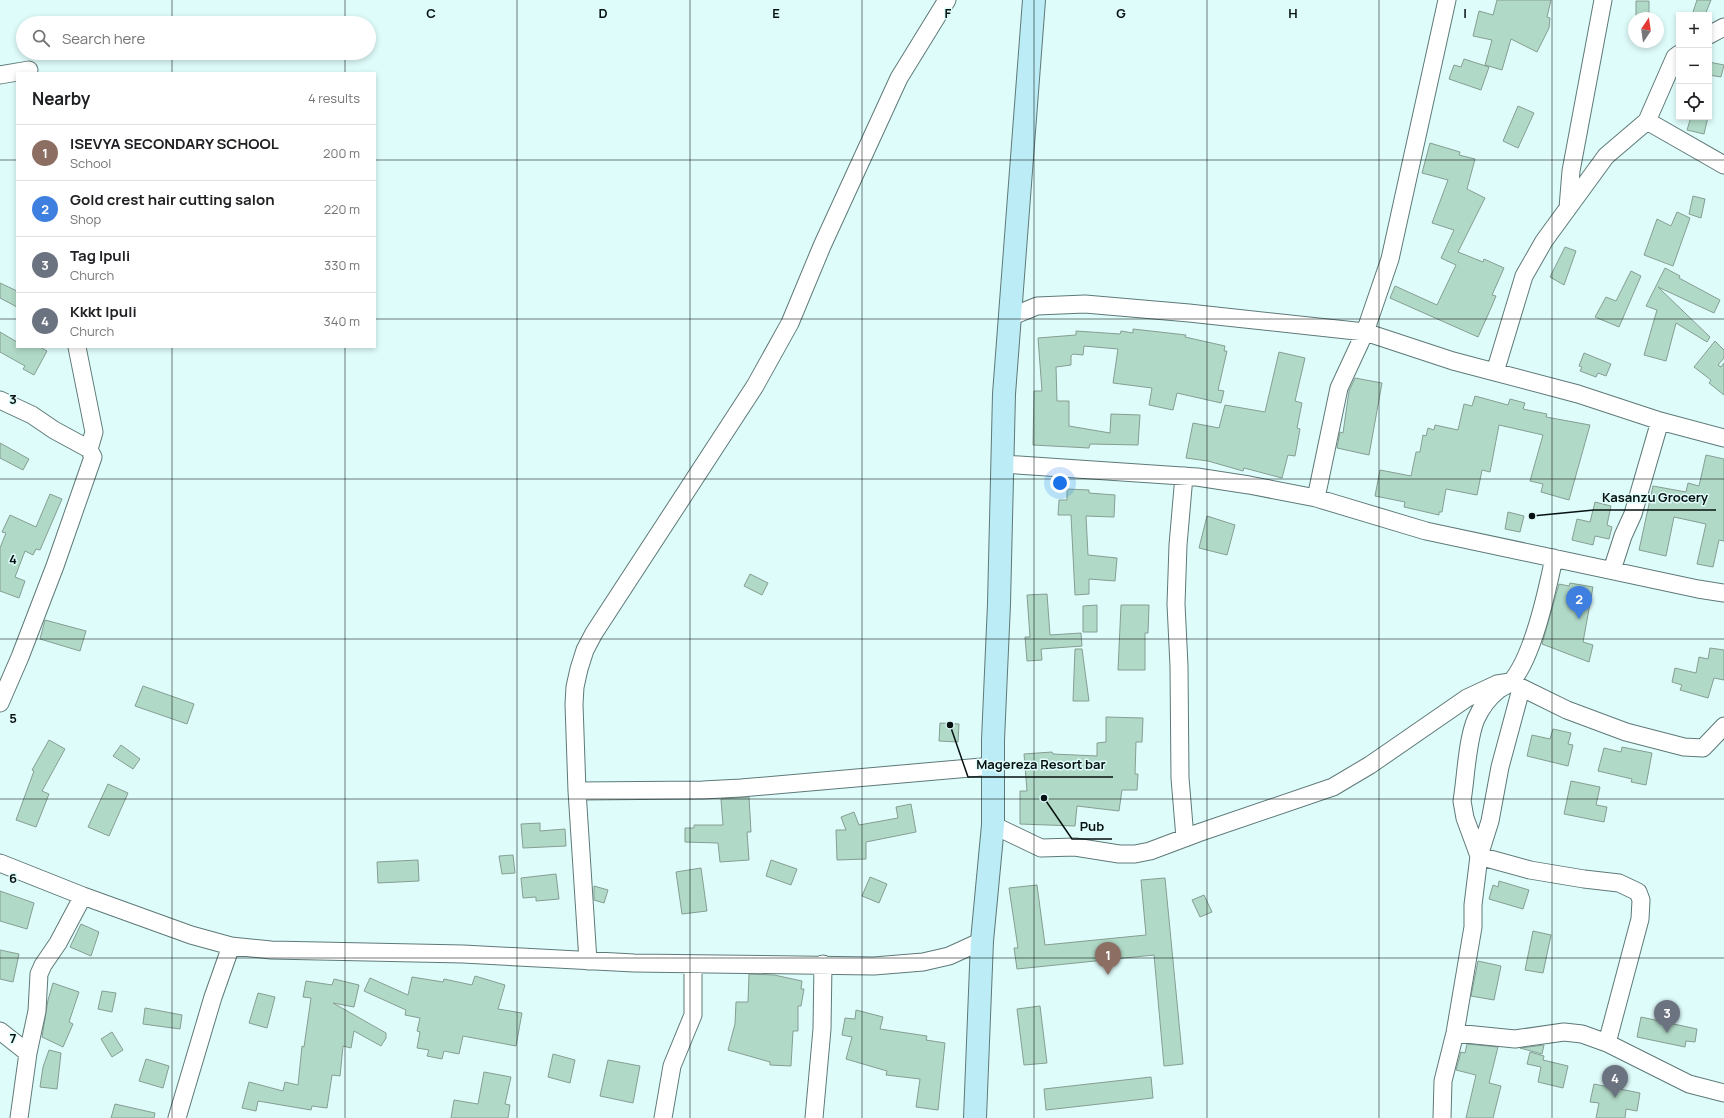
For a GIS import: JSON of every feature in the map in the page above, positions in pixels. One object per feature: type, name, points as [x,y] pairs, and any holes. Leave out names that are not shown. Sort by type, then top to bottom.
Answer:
[{"type":"street","points":[[588,961],[577,791],[575,687],[585,650],[594,633],[756,386],[790,323],[822,246],[899,78],[947,0]]},
{"type":"street","points":[[975,1118],[982,941],[993,825],[993,766],[1004,394],[1034,0]]},
{"type":"street","points":[[1316,498],[1339,388],[1365,332],[1390,259],[1447,0]]},
{"type":"street","points":[[1568,208],[1571,171],[1603,0]]},
{"type":"street","points":[[1712,33],[1724,27]]},
{"type":"street","points":[[1495,372],[1524,276],[1544,241],[1606,156],[1647,121],[1676,56]]},
{"type":"street","points":[[0,74],[29,70]]},
{"type":"street","points":[[1647,121],[1724,165]]},
{"type":"street","points":[[1010,317],[1021,311],[1037,306],[1085,304],[1189,313],[1365,332],[1453,360],[1578,394],[1660,421],[1724,438]]},
{"type":"street","points":[[77,348],[94,432],[89,449]]},
{"type":"street","points":[[0,400],[32,415],[54,430],[89,449],[93,457],[23,650],[0,704]]},
{"type":"street","points":[[1612,570],[1623,536],[1633,514],[1660,421]]},
{"type":"street","points":[[1003,464],[1184,476],[1249,485],[1316,498],[1426,531],[1698,589],[1724,593]]},
{"type":"street","points":[[1184,476],[1178,545],[1176,604],[1179,666],[1180,778],[1184,838]]},
{"type":"street","points":[[1442,1118],[1443,1081],[1455,1033],[1473,927],[1473,905],[1479,856],[1488,828],[1516,686],[1524,659],[1537,626],[1554,558]]},
{"type":"street","points":[[993,825],[1041,848],[1075,847],[1119,854],[1135,854],[1150,851],[1333,787],[1376,762],[1467,698],[1497,684],[1516,686],[1567,710],[1626,732],[1684,747],[1703,748],[1724,726]]},
{"type":"street","points":[[1479,856],[1463,810],[1462,800],[1472,738],[1476,720],[1484,704],[1497,691],[1516,686]]},
{"type":"street","points":[[577,791],[741,788],[993,766]]},
{"type":"street","points":[[1479,856],[1530,870],[1618,883],[1638,892],[1641,900],[1640,919],[1607,1043]]},
{"type":"street","points":[[0,863],[83,896],[192,935],[231,946],[318,952],[463,954],[588,961],[874,966],[923,962],[949,956],[982,941]]},
{"type":"street","points":[[19,1118],[28,1053],[37,1011],[39,974],[42,965],[58,943],[83,896]]},
{"type":"street","points":[[177,1118],[213,997],[231,946]]},
{"type":"street","points":[[663,1118],[672,1066],[693,1015],[694,964]]},
{"type":"street","points":[[814,1118],[822,1029],[823,964]]},
{"type":"street","points":[[0,1031],[28,1053]]},
{"type":"street","points":[[1455,1033],[1515,1039],[1572,1032],[1582,1034],[1607,1043],[1689,1084],[1724,1093]]},
{"type":"building","points":[[1497,0],[1551,0],[1547,17],[1550,18],[1549,28],[1537,52],[1511,39],[1502,70],[1485,65],[1492,40],[1473,36],[1479,11],[1493,15]]},
{"type":"building","points":[[1697,0],[1711,0],[1706,12],[1693,12]]},
{"type":"building","points":[[1636,1],[1649,1],[1649,12],[1636,12]]},
{"type":"building","points":[[1464,59],[1489,67],[1481,90],[1449,79],[1454,65],[1461,67]]},
{"type":"building","points":[[1712,63],[1724,65],[1721,77],[1712,76]]},
{"type":"building","points":[[1518,106],[1534,113],[1518,148],[1503,141]]},
{"type":"building","points":[[1690,120],[1707,120],[1704,134],[1687,130]]},
{"type":"building","points":[[1430,143],[1460,152],[1459,155],[1475,159],[1467,189],[1485,198],[1458,252],[1483,262],[1484,259],[1504,268],[1492,295],[1496,296],[1478,337],[1390,298],[1395,286],[1437,305],[1456,265],[1441,258],[1454,230],[1432,223],[1448,180],[1422,173]]},
{"type":"building","points":[[1693,196],[1705,199],[1701,218],[1689,214]]},
{"type":"building","points":[[1677,212],[1690,218],[1673,266],[1644,255],[1657,219],[1671,226]]},
{"type":"building","points":[[1565,247],[1576,251],[1564,285],[1550,277]]},
{"type":"building","points":[[1665,268],[1680,276],[1679,278],[1720,300],[1714,313],[1658,287],[1710,337],[1707,342],[1676,323],[1666,361],[1644,355],[1657,310],[1646,306]]},
{"type":"building","points":[[1631,271],[1641,276],[1619,327],[1595,317],[1606,297],[1616,301]]},
{"type":"building","points":[[0,283],[16,291],[16,306],[0,298]]},
{"type":"building","points":[[1133,329],[1186,335],[1185,337],[1225,346],[1224,351],[1227,351],[1218,390],[1224,391],[1221,403],[1177,393],[1173,410],[1149,405],[1152,388],[1113,383],[1118,349],[1084,346],[1083,355],[1073,354],[1071,356],[1071,365],[1056,367],[1057,401],[1069,401],[1069,426],[1110,433],[1111,414],[1140,415],[1138,445],[1090,444],[1089,448],[1033,445],[1034,391],[1042,391],[1038,338],[1076,335],[1076,331],[1120,334],[1121,331],[1133,333]]},
{"type":"building","points":[[0,332],[16,341],[16,348],[42,348],[47,351],[34,375],[23,369],[25,366],[0,352]]},
{"type":"building","points":[[1715,341],[1724,350],[1724,358],[1718,365],[1721,367],[1724,363],[1724,395],[1709,383],[1711,380],[1694,367]]},
{"type":"building","points":[[1279,352],[1305,358],[1295,401],[1302,403],[1297,428],[1300,429],[1295,456],[1288,455],[1282,478],[1244,468],[1243,471],[1208,461],[1186,458],[1193,423],[1219,428],[1225,405],[1265,412]]},
{"type":"building","points":[[1584,353],[1611,364],[1606,376],[1598,373],[1596,377],[1580,371],[1582,367],[1579,366]]},
{"type":"building","points":[[1355,378],[1382,383],[1369,455],[1337,448],[1340,432],[1343,433],[1349,391]]},
{"type":"building","points":[[1475,396],[1508,405],[1510,399],[1525,403],[1523,409],[1547,414],[1546,417],[1590,425],[1569,500],[1541,492],[1543,484],[1530,481],[1543,435],[1499,425],[1490,472],[1482,470],[1477,495],[1446,489],[1442,512],[1439,512],[1439,515],[1404,507],[1405,502],[1375,496],[1380,470],[1411,476],[1416,452],[1420,452],[1423,435],[1426,436],[1428,428],[1434,430],[1435,425],[1458,430],[1464,404],[1472,406]]},
{"type":"building","points":[[0,443],[29,459],[23,470],[0,458]]},
{"type":"building","points":[[1706,455],[1724,459],[1724,541],[1719,540],[1713,567],[1697,564],[1706,524],[1674,517],[1666,556],[1639,550],[1653,486],[1686,492],[1688,483],[1699,486]]},
{"type":"building","points":[[1067,489],[1089,490],[1089,493],[1115,495],[1114,517],[1086,516],[1088,555],[1117,558],[1115,581],[1089,579],[1089,594],[1075,595],[1071,515],[1058,515],[1059,500],[1067,500]]},
{"type":"building","points":[[50,494],[62,499],[40,550],[36,549],[33,555],[25,551],[15,577],[25,581],[19,598],[0,591],[0,548],[6,533],[2,532],[10,515],[36,527]]},
{"type":"building","points":[[1595,502],[1611,506],[1607,525],[1612,527],[1609,539],[1595,536],[1593,545],[1572,540],[1577,519],[1590,522]]},
{"type":"building","points":[[1508,512],[1524,516],[1520,532],[1505,529]]},
{"type":"building","points":[[1207,516],[1235,525],[1227,555],[1199,548]]},
{"type":"building","points":[[750,574],[768,583],[762,595],[744,586]]},
{"type":"building","points":[[1570,583],[1593,587],[1583,642],[1593,645],[1589,662],[1542,644],[1559,584],[1569,586]]},
{"type":"building","points":[[1047,594],[1050,635],[1081,633],[1082,646],[1041,649],[1042,660],[1027,661],[1025,637],[1030,637],[1027,595]]},
{"type":"building","points":[[1097,605],[1097,632],[1083,632],[1083,606]]},
{"type":"building","points":[[1121,605],[1149,605],[1148,633],[1145,633],[1145,670],[1118,670]]},
{"type":"building","points":[[45,620],[86,631],[80,651],[40,639]]},
{"type":"building","points":[[1710,648],[1724,650],[1724,680],[1714,678],[1708,698],[1680,690],[1682,685],[1672,682],[1675,668],[1696,673],[1699,657],[1708,659]]},
{"type":"building","points":[[1075,649],[1082,649],[1089,701],[1073,701]]},
{"type":"building","points":[[143,686],[194,704],[187,724],[135,706]]},
{"type":"building","points":[[1106,717],[1143,718],[1142,742],[1136,742],[1135,774],[1138,774],[1137,790],[1122,790],[1119,811],[1077,806],[1075,826],[1020,824],[1020,791],[1027,791],[1024,754],[1052,752],[1053,754],[1097,756],[1097,743],[1106,742]]},
{"type":"building","points":[[940,723],[959,724],[958,742],[939,741]]},
{"type":"building","points":[[1553,729],[1571,733],[1568,744],[1573,745],[1568,766],[1527,756],[1532,735],[1550,739]]},
{"type":"building","points":[[49,740],[65,749],[42,791],[49,794],[36,827],[16,820],[34,771],[32,770]]},
{"type":"building","points":[[121,745],[140,759],[133,769],[113,756]]},
{"type":"building","points":[[1622,747],[1652,753],[1646,785],[1631,782],[1632,779],[1598,771],[1604,748],[1621,752]]},
{"type":"building","points":[[1571,781],[1600,787],[1596,805],[1607,807],[1604,822],[1564,814]]},
{"type":"building","points":[[108,784],[128,793],[109,836],[88,827]]},
{"type":"building","points":[[749,797],[751,832],[747,832],[749,860],[720,862],[718,843],[685,842],[685,828],[694,828],[694,825],[723,825],[721,799]]},
{"type":"building","points":[[911,804],[916,832],[866,842],[866,859],[837,860],[836,830],[846,830],[841,817],[854,812],[859,825],[898,818],[896,807]]},
{"type":"building","points":[[540,823],[540,831],[565,829],[566,846],[523,848],[521,824]]},
{"type":"building","points":[[513,855],[515,873],[502,874],[499,856]]},
{"type":"building","points":[[418,860],[419,881],[378,883],[377,862]]},
{"type":"building","points":[[771,860],[797,869],[791,885],[766,876]]},
{"type":"building","points":[[701,868],[707,911],[682,914],[676,872]]},
{"type":"building","points":[[556,874],[559,899],[536,901],[536,897],[523,898],[521,878]]},
{"type":"building","points":[[870,877],[887,884],[879,903],[862,896]]},
{"type":"building","points":[[1165,878],[1183,1064],[1164,1066],[1154,955],[1017,969],[1014,948],[1018,948],[1009,888],[1037,885],[1045,945],[1146,935],[1141,880]]},
{"type":"building","points":[[1499,881],[1529,890],[1523,909],[1489,899],[1493,885],[1498,887]]},
{"type":"building","points":[[594,886],[608,890],[604,903],[594,900]]},
{"type":"building","points":[[0,891],[34,903],[27,929],[0,921]]},
{"type":"building","points":[[1204,895],[1212,912],[1200,917],[1192,900]]},
{"type":"building","points":[[81,924],[99,932],[91,956],[70,947]]},
{"type":"building","points":[[1533,931],[1551,935],[1543,973],[1525,970]]},
{"type":"building","points":[[0,950],[19,954],[13,982],[0,979]]},
{"type":"building","points":[[1478,961],[1501,966],[1494,1000],[1471,996]]},
{"type":"building","points":[[749,974],[774,975],[802,981],[801,989],[804,989],[801,1006],[798,1006],[798,1031],[793,1031],[791,1066],[770,1065],[770,1062],[728,1050],[735,1024],[736,1002],[748,1002]]},
{"type":"building","points":[[475,976],[505,985],[498,1009],[522,1013],[516,1046],[463,1036],[459,1054],[444,1051],[442,1059],[427,1056],[429,1050],[417,1048],[420,1032],[417,1031],[420,1018],[405,1015],[406,1010],[364,991],[370,978],[408,995],[412,977],[443,982],[444,979],[472,985]]},
{"type":"building","points":[[334,979],[359,985],[354,1007],[333,1003],[386,1033],[386,1038],[381,1046],[354,1031],[351,1048],[343,1046],[340,1076],[332,1075],[327,1108],[312,1106],[311,1110],[258,1101],[256,1111],[242,1108],[249,1082],[283,1091],[285,1082],[298,1085],[302,1046],[304,1047],[311,998],[303,997],[306,981],[332,985]]},
{"type":"building","points":[[53,983],[79,992],[69,1022],[73,1024],[63,1047],[42,1037],[48,1000]]},
{"type":"building","points":[[102,991],[116,993],[112,1012],[98,1009]]},
{"type":"building","points":[[258,993],[275,997],[267,1028],[249,1023]]},
{"type":"building","points":[[1040,1006],[1047,1063],[1024,1065],[1017,1009]]},
{"type":"building","points":[[145,1008],[182,1015],[180,1029],[143,1024]]},
{"type":"building","points":[[856,1010],[883,1017],[880,1029],[927,1036],[926,1040],[945,1043],[938,1110],[916,1107],[920,1079],[886,1075],[887,1071],[846,1059],[852,1037],[842,1035],[845,1018],[855,1019]]},
{"type":"building","points":[[1641,1017],[1697,1029],[1695,1042],[1686,1041],[1685,1047],[1637,1037]]},
{"type":"building","points":[[112,1032],[123,1050],[112,1057],[101,1039]]},
{"type":"building","points":[[1467,1044],[1498,1047],[1489,1083],[1501,1086],[1493,1118],[1466,1118],[1476,1075],[1456,1070],[1461,1052],[1465,1053]]},
{"type":"building","points":[[1544,1045],[1542,1054],[1520,1048]]},
{"type":"building","points":[[49,1050],[61,1053],[57,1089],[40,1087],[43,1067]]},
{"type":"building","points":[[1530,1052],[1544,1056],[1543,1060],[1568,1066],[1563,1088],[1538,1082],[1541,1067],[1527,1064]]},
{"type":"building","points":[[553,1054],[575,1060],[570,1083],[548,1077]]},
{"type":"building","points":[[146,1059],[169,1066],[163,1088],[139,1081]]},
{"type":"building","points":[[608,1060],[640,1066],[633,1103],[600,1096]]},
{"type":"building","points":[[484,1072],[511,1077],[505,1104],[510,1105],[508,1118],[451,1118],[454,1100],[478,1104]]},
{"type":"building","points":[[1151,1077],[1153,1098],[1046,1110],[1044,1089]]},
{"type":"building","points":[[1594,1084],[1640,1093],[1637,1111],[1626,1109],[1625,1118],[1596,1118],[1599,1103],[1590,1102]]},
{"type":"building","points":[[115,1104],[155,1113],[154,1118],[111,1118]]},
{"type":"place","name":"Kasanzu Grocery","points":[[1532,516]]},
{"type":"place","name":"Gold crest hair cutting salon","points":[[1579,619]]},
{"type":"place","name":"Magereza Resort bar","points":[[950,725]]},
{"type":"place","name":"Pub","points":[[1044,798]]},
{"type":"place","name":"ISEVYA SECONDARY SCHOOL","points":[[1108,975]]},
{"type":"place","name":"Tag Ipuli","points":[[1667,1033]]},
{"type":"place","name":"Kkkt Ipuli","points":[[1615,1098]]}]
